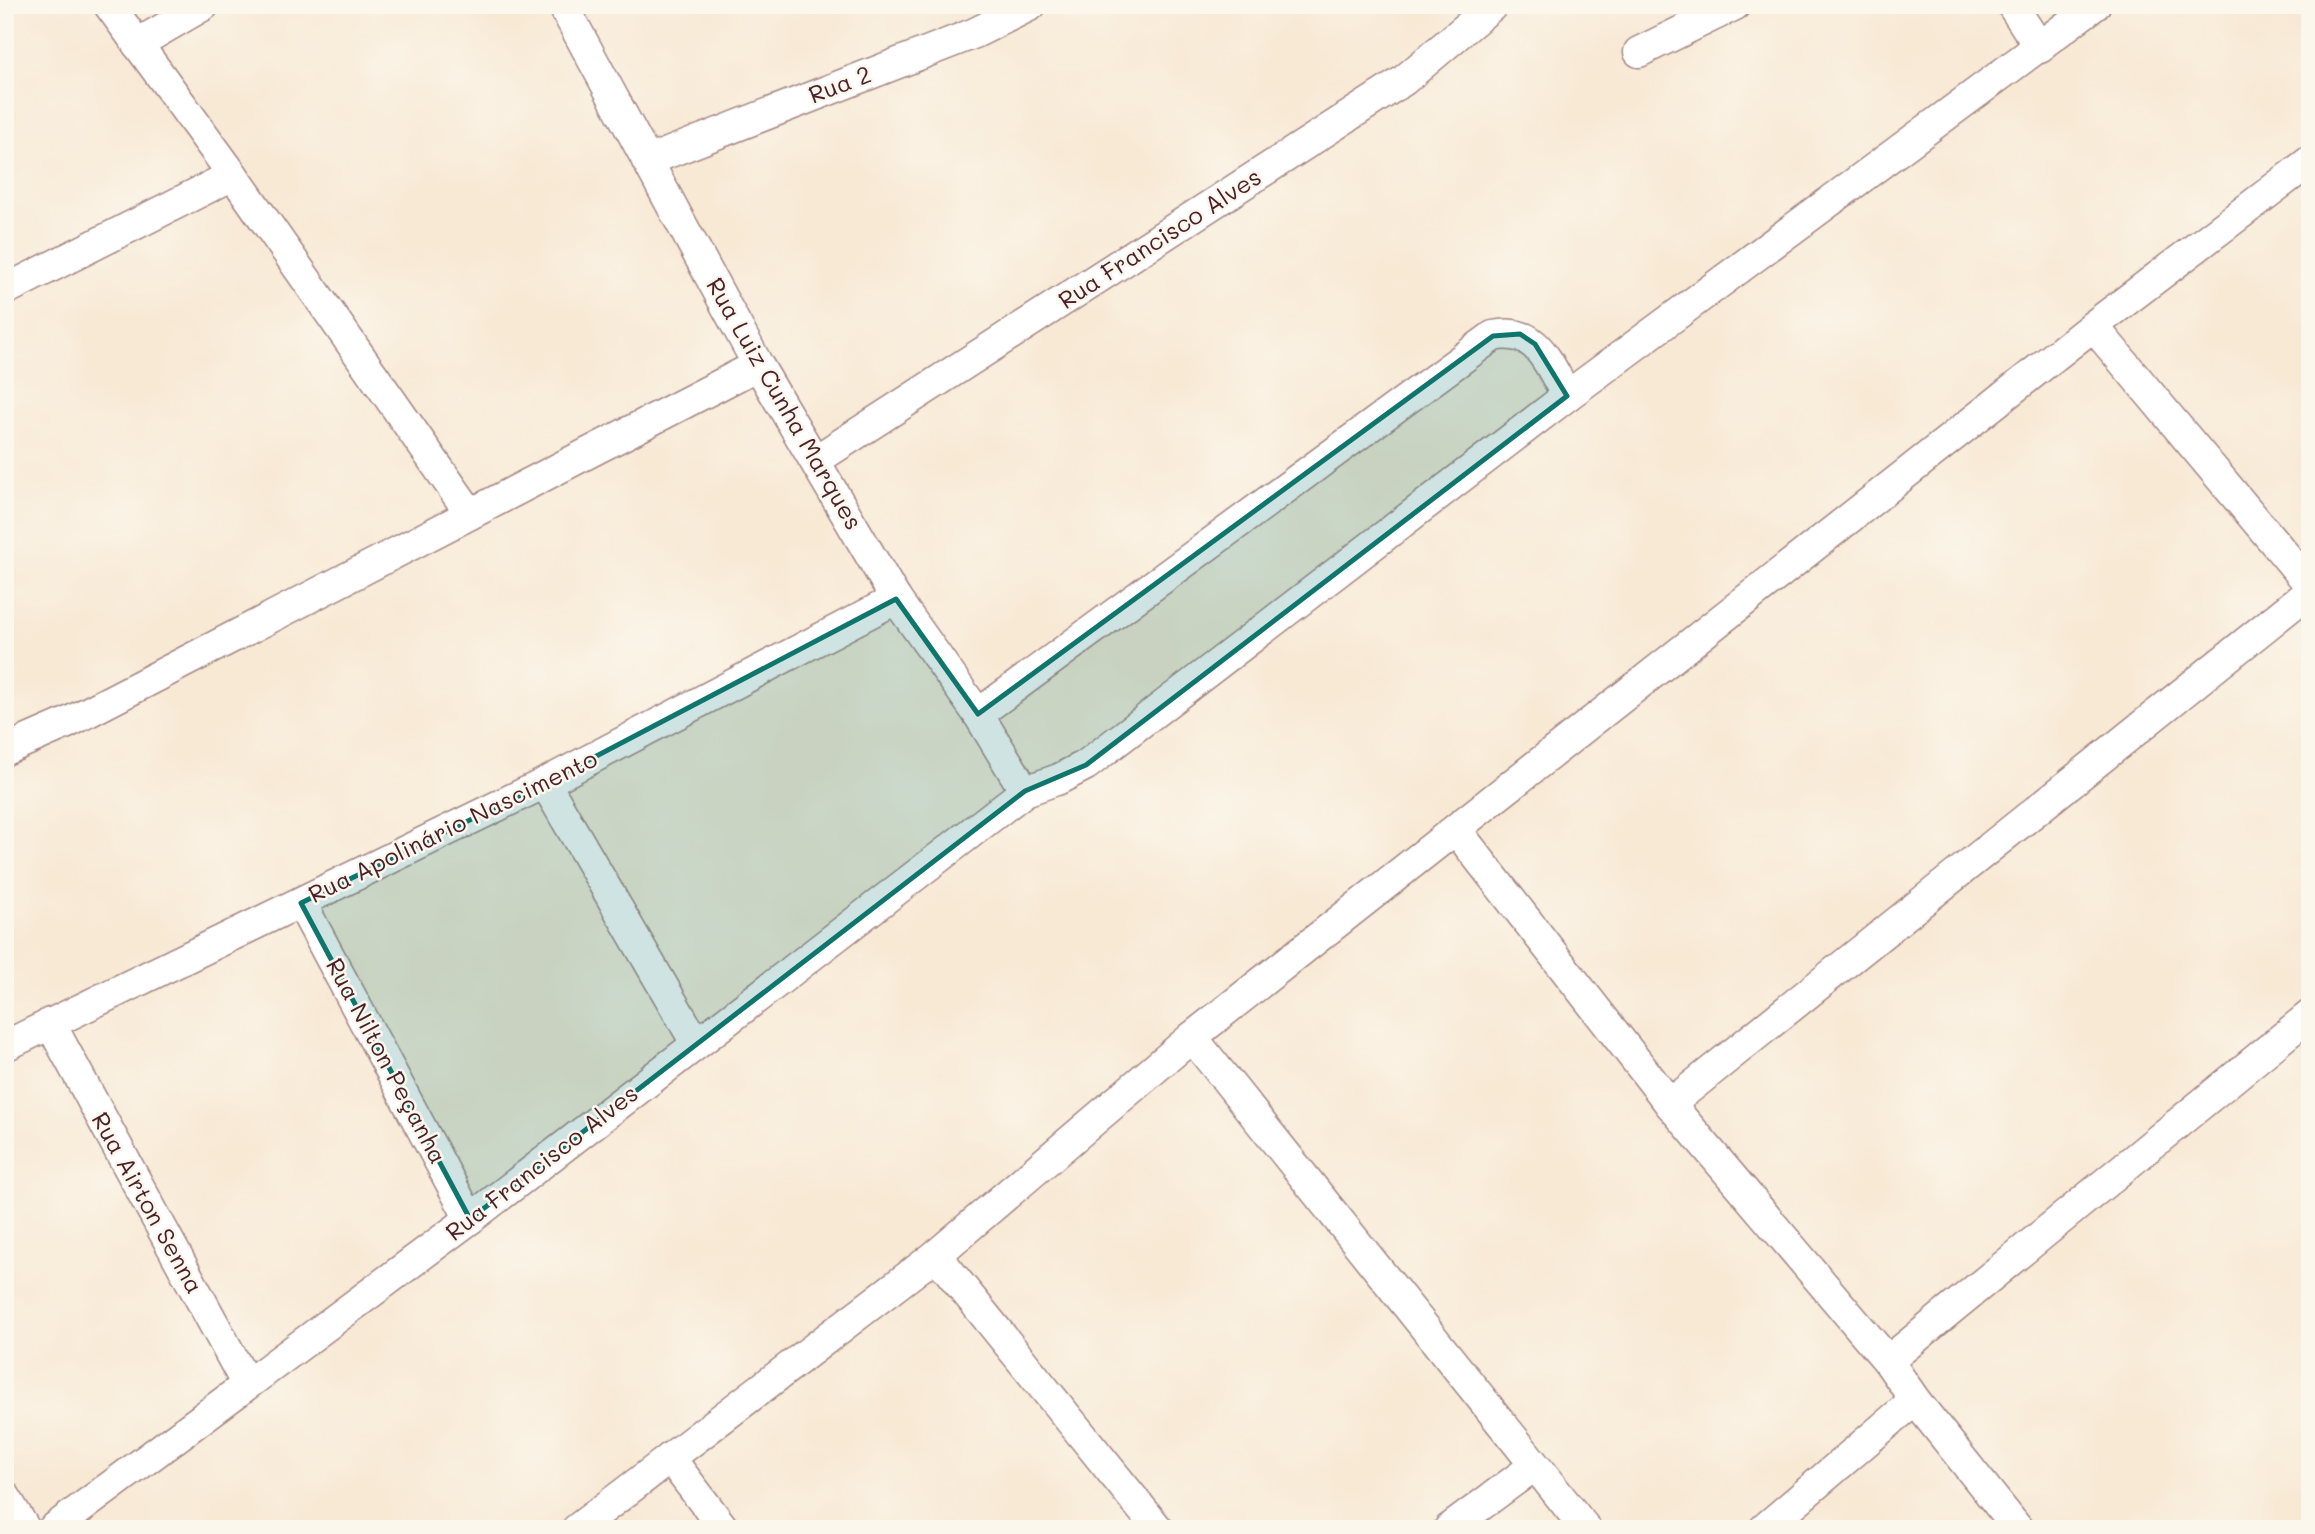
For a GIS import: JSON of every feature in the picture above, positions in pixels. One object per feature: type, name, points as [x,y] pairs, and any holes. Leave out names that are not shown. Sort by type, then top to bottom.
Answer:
[{"type":"street","points":[[109,5],[233,175],[471,513]]},
{"type":"street","points":[[137,44],[204,5]]},
{"type":"street","name":"Rua Luiz Cunha Marques","points":[[563,5],[758,365],[896,599],[978,714],[1025,790]]},
{"type":"street","name":"Rua 2","points":[[647,161],[975,33],[1031,5]]},
{"type":"street","name":"Rua Francisco Alves","points":[[816,460],[1403,81],[1493,5]]},
{"type":"street","points":[[1639,52],[1735,5]]},
{"type":"street","points":[[2012,5],[2040,48]]},
{"type":"street","name":"Rua Francisco Alves","points":[[54,1529],[246,1383],[470,1219],[1025,790],[1059,779],[1086,765],[1567,396],[2095,5]]},
{"type":"street","points":[[577,1529],[936,1255],[1192,1037],[1457,831],[2093,326],[2310,161]]},
{"type":"street","points":[[5,290],[233,175]]},
{"type":"street","points":[[2093,326],[2310,585]]},
{"type":"street","points":[[978,714],[1493,336],[1520,334],[1535,344],[1567,396]]},
{"type":"street","points":[[5,750],[67,723],[758,365]]},
{"type":"street","points":[[1670,1104],[2310,591]]},
{"type":"street","name":"Rua Apolinário Nascimento","points":[[5,1046],[545,783],[896,599]]},
{"type":"street","points":[[545,783],[696,1043]]},
{"type":"street","points":[[1457,831],[1670,1104],[1888,1361],[1915,1400],[2018,1529]]},
{"type":"street","name":"Rua Nilton Peçanha","points":[[301,903],[470,1219]]},
{"type":"street","points":[[1888,1361],[2310,1015]]},
{"type":"street","name":"Rua Airton Senna","points":[[50,1023],[246,1383]]},
{"type":"street","points":[[1192,1037],[1587,1529]]},
{"type":"street","points":[[936,1255],[1158,1529]]},
{"type":"street","points":[[1765,1529],[1915,1400]]},
{"type":"street","points":[[670,1458],[724,1529]]},
{"type":"street","points":[[1449,1529],[1534,1466]]},
{"type":"street","points":[[5,1496],[25,1529]]},
{"type":"highlighted area","points":[[1520,334],[1535,344],[1567,396],[1086,765],[1025,791],[470,1219],[301,903],[545,783],[896,599],[978,714],[1493,336]]}]
